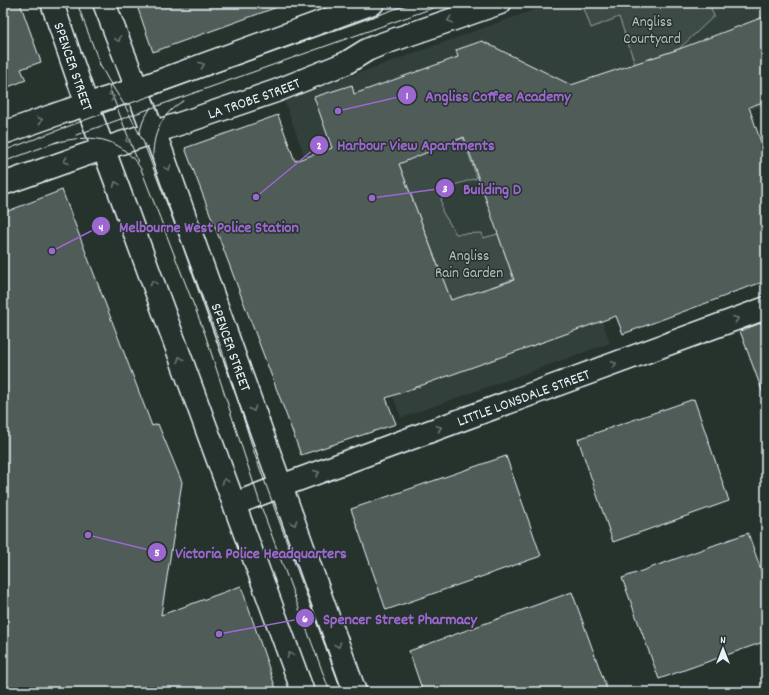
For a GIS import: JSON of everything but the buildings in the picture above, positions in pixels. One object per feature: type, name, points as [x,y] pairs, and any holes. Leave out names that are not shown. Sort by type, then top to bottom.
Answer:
[{"type":"main road","name":"SPENCER STREET","points":[[52,3],[103,149],[303,692]]},
{"type":"main road","name":"SPENCER STREET","points":[[104,3],[163,155],[355,692]]},
{"type":"main road","points":[[3,133],[137,89],[373,3]]},
{"type":"main road","name":"LA TROBE STREET","points":[[3,184],[276,91],[346,63],[378,45],[500,3]]},
{"type":"main road","name":"LITTLE LONSDALE STREET","points":[[234,504],[766,308]]},
{"type":"shaded area","points":[[553,3],[766,3],[766,105],[683,135],[576,250],[610,343],[401,418],[284,100]]},
{"type":"green space","name":"Angliss Courtyard","points":[[582,3],[709,3],[714,16],[679,49],[635,64],[619,17],[591,28]]},
{"type":"green space","name":"Angliss Rain Garden","points":[[463,138],[477,178],[441,189],[442,211],[456,234],[482,233],[483,238],[498,234],[514,279],[451,301],[391,144],[428,152]]},
{"type":"tram line","points":[[77,3],[101,67]]},
{"type":"tram line","points":[[3,151],[117,108],[412,3]]},
{"type":"tram line","points":[[76,135],[447,3]]},
{"type":"tram line","points":[[99,63],[125,106],[143,141],[222,350],[255,455],[342,692]]},
{"type":"tram line","points":[[109,87],[138,162]]},
{"type":"tram line","points":[[153,160],[154,142],[159,126],[169,112],[183,101]]},
{"type":"tram line","points":[[139,134],[143,121],[151,107]]},
{"type":"tram line","points":[[54,143],[80,138],[103,140],[113,143],[123,149],[141,169],[205,334],[262,509],[330,692]]},
{"type":"tram line","points":[[3,162],[59,141]]},
{"type":"place","name":"Angliss Coffee Academy","points":[[338,111]]},
{"type":"place","name":"Harbour View Apartments","points":[[256,197]]},
{"type":"place","name":"Building D","points":[[372,198]]},
{"type":"place","name":"Melbourne West Police Station","points":[[52,251]]},
{"type":"place","name":"Victoria Police Headquarters","points":[[88,535]]},
{"type":"place","name":"Spencer Street Pharmacy","points":[[219,634]]}]
